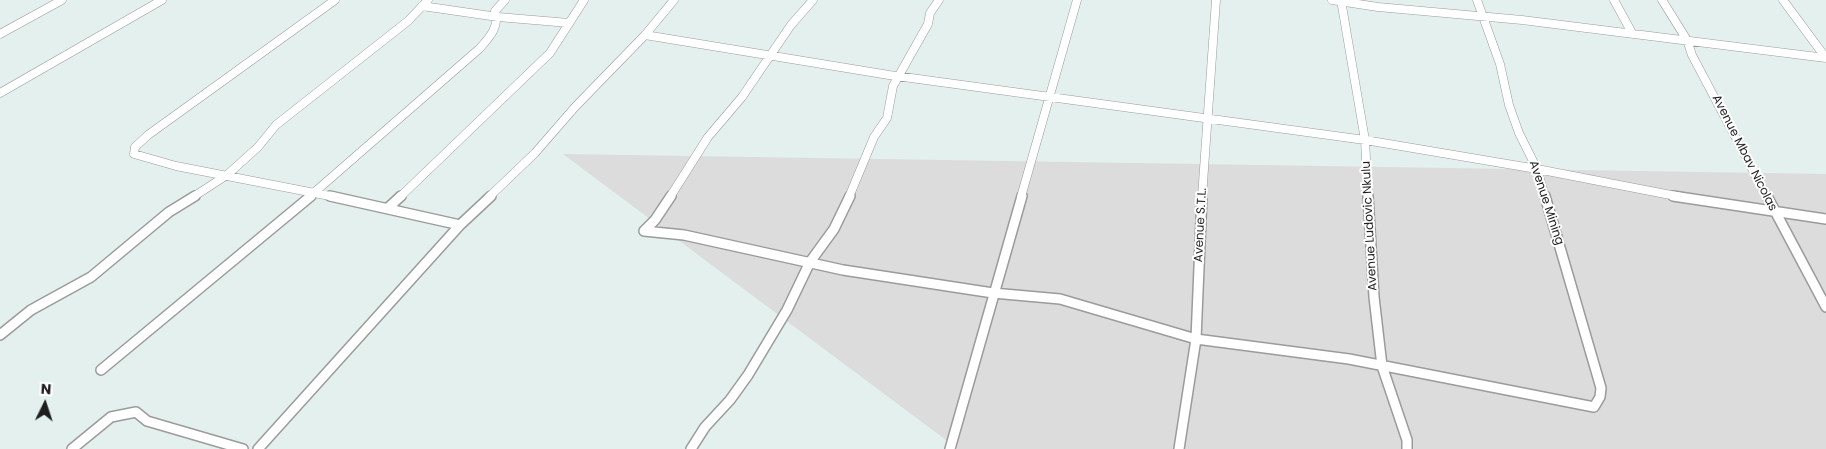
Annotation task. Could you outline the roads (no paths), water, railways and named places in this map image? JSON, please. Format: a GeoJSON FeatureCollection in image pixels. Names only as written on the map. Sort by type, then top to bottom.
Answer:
{"type":"FeatureCollection","features":[{"type":"Feature","properties":{"kind":"street"},"geometry":{"type":"LineString","coordinates":[[0,34],[62,0]]}},
{"type":"Feature","properties":{"kind":"street"},"geometry":{"type":"LineString","coordinates":[[0,93],[162,0]]}},
{"type":"Feature","properties":{"kind":"street"},"geometry":{"type":"LineString","coordinates":[[335,0],[148,135],[135,147],[134,154],[145,158],[315,192],[460,225]]}},
{"type":"Feature","properties":{"kind":"street"},"geometry":{"type":"LineString","coordinates":[[101,370],[315,192],[479,49],[498,25],[498,17],[495,11],[504,0]]}},
{"type":"Feature","properties":{"kind":"street"},"geometry":{"type":"LineString","coordinates":[[388,208],[550,53],[564,35],[569,23],[569,17],[584,0]]}},
{"type":"Feature","properties":{"kind":"street"},"geometry":{"type":"LineString","coordinates":[[258,449],[460,225],[535,153],[575,107],[645,35],[674,0]]}},
{"type":"Feature","properties":{"kind":"street"},"geometry":{"type":"LineString","coordinates":[[813,0],[791,25],[742,97],[708,137],[655,220],[644,231],[684,235],[810,262],[993,293],[1060,299],[1196,339],[1348,359],[1382,366]]}},
{"type":"Feature","properties":{"kind":"street"},"geometry":{"type":"LineString","coordinates":[[691,449],[705,426],[734,395],[752,369],[787,310],[810,262],[834,230],[874,137],[887,118],[894,86],[928,24],[930,13],[939,0]]}},
{"type":"Feature","properties":{"kind":"street"},"geometry":{"type":"LineString","coordinates":[[950,449],[1077,0]]}},
{"type":"Feature","properties":{"kind":"street","name":"Avenue S.T.L."},"geometry":{"type":"LineString","coordinates":[[1179,449],[1196,339],[1200,230],[1216,0]]}},
{"type":"Feature","properties":{"kind":"street"},"geometry":{"type":"LineString","coordinates":[[1338,0],[1632,33],[1826,58]]}},
{"type":"Feature","properties":{"kind":"street","name":"Avenue Ludovic Nkulu"},"geometry":{"type":"LineString","coordinates":[[1338,0],[1366,140],[1373,288],[1382,366],[1407,440],[1407,449]]}},
{"type":"Feature","properties":{"kind":"street","name":"Avenue Mining"},"geometry":{"type":"LineString","coordinates":[[1382,366],[1594,407],[1600,397],[1601,388],[1537,169],[1512,114],[1500,64],[1477,0]]}},
{"type":"Feature","properties":{"kind":"street"},"geometry":{"type":"LineString","coordinates":[[1614,0],[1632,33]]}},
{"type":"Feature","properties":{"kind":"street","name":"Avenue Mbav Nicolas"},"geometry":{"type":"LineString","coordinates":[[1662,0],[1687,40],[1692,55],[1826,307]]}},
{"type":"Feature","properties":{"kind":"street"},"geometry":{"type":"LineString","coordinates":[[1783,0],[1826,58]]}},
{"type":"Feature","properties":{"kind":"street"},"geometry":{"type":"LineString","coordinates":[[0,335],[31,310],[91,277],[169,212],[227,175],[258,147],[276,125],[408,21],[425,3],[498,17],[569,23]]}},
{"type":"Feature","properties":{"kind":"street"},"geometry":{"type":"LineString","coordinates":[[645,35],[900,77],[1208,117],[1366,140],[1537,169],[1643,191],[1826,219]]}},
{"type":"Feature","properties":{"kind":"street"},"geometry":{"type":"LineString","coordinates":[[72,449],[111,417],[136,412],[147,420],[161,426],[235,448]]}}]}
